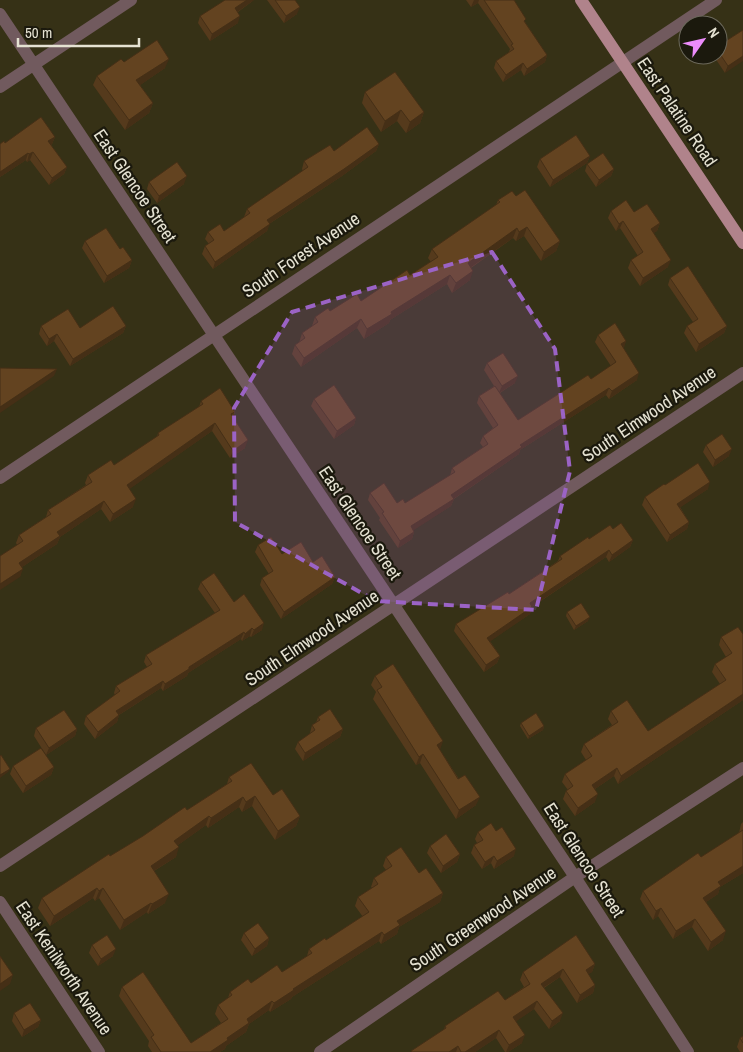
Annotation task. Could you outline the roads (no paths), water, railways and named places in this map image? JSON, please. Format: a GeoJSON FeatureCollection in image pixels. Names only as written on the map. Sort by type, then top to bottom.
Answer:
{"type":"FeatureCollection","features":[{"type":"Feature","properties":{"kind":"main road","name":"East Palatine Road"},"geometry":{"type":"LineString","coordinates":[[581,0],[743,243]]}},
{"type":"Feature","properties":{"kind":"street"},"geometry":{"type":"LineString","coordinates":[[0,87],[131,0]]}},
{"type":"Feature","properties":{"kind":"street","name":"South Forest Avenue"},"geometry":{"type":"LineString","coordinates":[[0,478],[716,0]]}},
{"type":"Feature","properties":{"kind":"street","name":"East Glencoe Street"},"geometry":{"type":"LineString","coordinates":[[0,14],[575,877],[688,1052]]}},
{"type":"Feature","properties":{"kind":"street","name":"South Elmwood Avenue"},"geometry":{"type":"LineString","coordinates":[[0,866],[743,373]]}},
{"type":"Feature","properties":{"kind":"street","name":"South Greenwood Avenue"},"geometry":{"type":"LineString","coordinates":[[320,1052],[575,877],[743,768]]}},
{"type":"Feature","properties":{"kind":"street","name":"East Kenilworth Avenue"},"geometry":{"type":"LineString","coordinates":[[0,902],[100,1052]]}}]}
